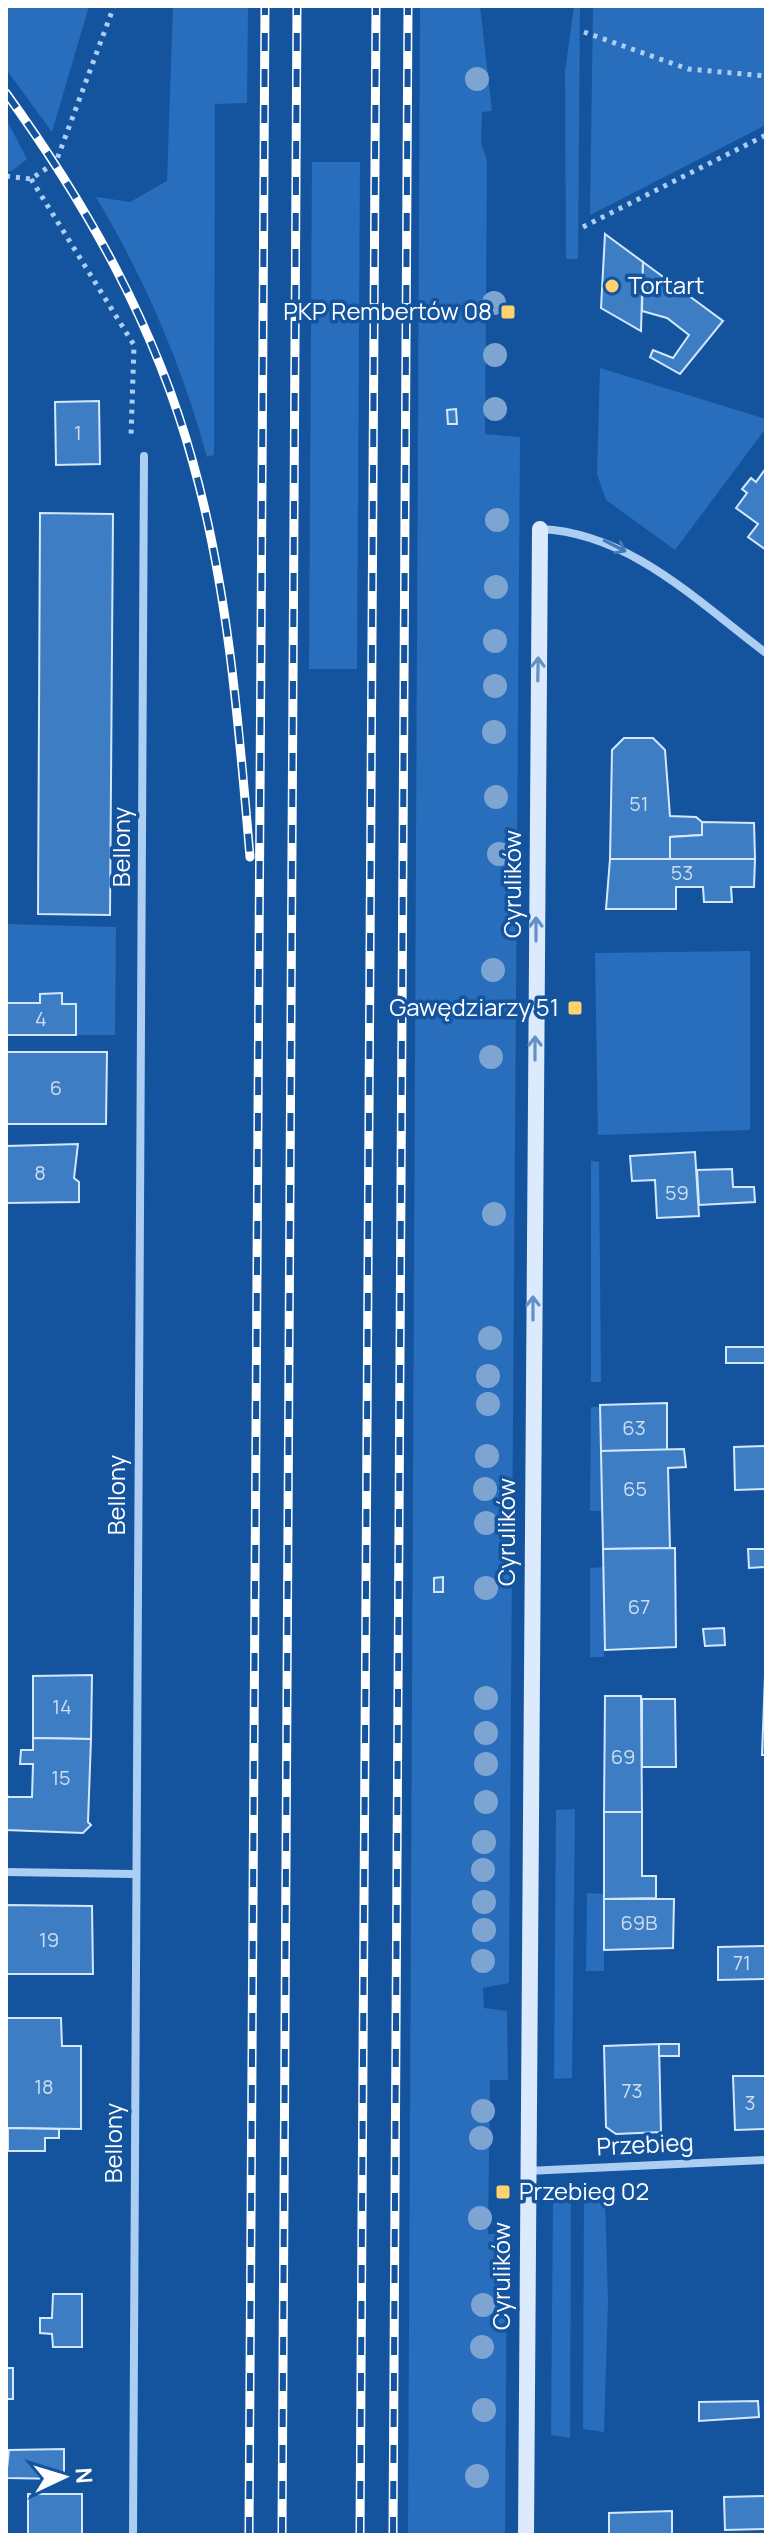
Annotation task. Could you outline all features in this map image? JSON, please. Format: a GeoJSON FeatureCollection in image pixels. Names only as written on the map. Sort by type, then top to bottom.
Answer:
{"type":"FeatureCollection","features":[{"type":"Feature","properties":{"kind":"main road","name":"Cyrulików"},"geometry":{"type":"LineString","coordinates":[[526,2535],[526,2171],[540,529]]}},
{"type":"Feature","properties":{"kind":"street","name":"Bellony"},"geometry":{"type":"LineString","coordinates":[[133,2535],[134,1874],[144,456]]}},
{"type":"Feature","properties":{"kind":"street"},"geometry":{"type":"LineString","coordinates":[[540,529],[561,530],[619,548],[766,653]]}},
{"type":"Feature","properties":{"kind":"street"},"geometry":{"type":"LineString","coordinates":[[6,1872],[134,1874]]}},
{"type":"Feature","properties":{"kind":"street","name":"Przebieg"},"geometry":{"type":"LineString","coordinates":[[526,2171],[766,2160]]}},
{"type":"Feature","properties":{"kind":"path"},"geometry":{"type":"LineString","coordinates":[[6,176],[31,179],[56,162],[114,6]]}},
{"type":"Feature","properties":{"kind":"path"},"geometry":{"type":"LineString","coordinates":[[584,32],[688,69],[766,76]]}},
{"type":"Feature","properties":{"kind":"path"},"geometry":{"type":"LineString","coordinates":[[583,227],[766,135]]}},
{"type":"Feature","properties":{"kind":"path"},"geometry":{"type":"LineString","coordinates":[[31,179],[134,345],[131,439]]}},
{"type":"Feature","properties":{"kind":"shaded area"},"geometry":{"type":"Polygon","coordinates":[[[6,6],[89,6],[52,132],[6,69],[6,6]]]}},
{"type":"Feature","properties":{"kind":"shaded area"},"geometry":{"type":"Polygon","coordinates":[[[173,6],[248,6],[247,103],[215,104],[214,455],[207,457],[186,389],[160,323],[96,197],[130,202],[167,181],[173,6]]]}},
{"type":"Feature","properties":{"kind":"shaded area"},"geometry":{"type":"Polygon","coordinates":[[[420,6],[480,6],[492,111],[482,112],[481,143],[487,160],[485,434],[520,437],[509,1983],[483,1988],[484,2008],[507,2011],[508,2080],[490,2080],[488,2234],[507,2234],[505,2535],[408,2535],[420,6]]]}},
{"type":"Feature","properties":{"kind":"shaded area"},"geometry":{"type":"Polygon","coordinates":[[[574,6],[580,6],[578,259],[566,259],[565,72],[574,6]]]}},
{"type":"Feature","properties":{"kind":"shaded area"},"geometry":{"type":"Polygon","coordinates":[[[593,6],[766,6],[766,125],[590,215],[593,6]]]}},
{"type":"Feature","properties":{"kind":"shaded area"},"geometry":{"type":"Polygon","coordinates":[[[6,119],[27,159],[12,171],[6,171],[6,119]]]}},
{"type":"Feature","properties":{"kind":"shaded area"},"geometry":{"type":"Polygon","coordinates":[[[312,162],[360,162],[357,669],[309,669],[312,162]]]}},
{"type":"Feature","properties":{"kind":"shaded area"},"geometry":{"type":"Polygon","coordinates":[[[600,368],[766,419],[766,428],[675,550],[606,500],[597,474],[600,368]]]}},
{"type":"Feature","properties":{"kind":"shaded area"},"geometry":{"type":"Polygon","coordinates":[[[6,924],[116,927],[115,1035],[6,1035],[6,924]]]}},
{"type":"Feature","properties":{"kind":"shaded area"},"geometry":{"type":"Polygon","coordinates":[[[750,951],[750,1130],[598,1135],[595,953],[750,951]]]}},
{"type":"Feature","properties":{"kind":"shaded area"},"geometry":{"type":"Polygon","coordinates":[[[591,1161],[599,1162],[601,1382],[591,1382],[591,1161]]]}},
{"type":"Feature","properties":{"kind":"shaded area"},"geometry":{"type":"Polygon","coordinates":[[[591,1407],[601,1407],[602,1511],[590,1511],[591,1407]]]}},
{"type":"Feature","properties":{"kind":"shaded area"},"geometry":{"type":"Polygon","coordinates":[[[603,1567],[604,1657],[590,1657],[590,1568],[603,1567]]]}},
{"type":"Feature","properties":{"kind":"shaded area"},"geometry":{"type":"Polygon","coordinates":[[[575,1809],[572,2078],[554,2079],[556,1810],[575,1809]]]}},
{"type":"Feature","properties":{"kind":"shaded area"},"geometry":{"type":"Polygon","coordinates":[[[587,1893],[604,1894],[604,1971],[586,1971],[587,1893]]]}},
{"type":"Feature","properties":{"kind":"shaded area"},"geometry":{"type":"Polygon","coordinates":[[[571,2187],[570,2438],[551,2435],[553,2200],[557,2193],[571,2187]]]}},
{"type":"Feature","properties":{"kind":"shaded area"},"geometry":{"type":"Polygon","coordinates":[[[584,2193],[605,2196],[608,2301],[604,2432],[583,2429],[584,2193]]]}},
{"type":"Feature","properties":{"kind":"building"},"geometry":{"type":"Polygon","coordinates":[[[605,234],[643,262],[641,331],[601,308],[605,234]]]}},
{"type":"Feature","properties":{"kind":"building"},"geometry":{"type":"Polygon","coordinates":[[[643,262],[723,321],[680,374],[650,357],[653,350],[673,358],[689,335],[667,318],[642,311],[643,262]]]}},
{"type":"Feature","properties":{"kind":"building"},"geometry":{"type":"Polygon","coordinates":[[[99,401],[100,464],[56,465],[55,402],[99,401]]]}},
{"type":"Feature","properties":{"kind":"building"},"geometry":{"type":"Polygon","coordinates":[[[456,409],[457,424],[448,424],[447,410],[456,409]]]}},
{"type":"Feature","properties":{"kind":"building"},"geometry":{"type":"Polygon","coordinates":[[[766,468],[766,550],[748,537],[758,524],[736,508],[747,493],[742,489],[751,478],[756,482],[766,468]]]}},
{"type":"Feature","properties":{"kind":"building"},"geometry":{"type":"Polygon","coordinates":[[[40,513],[113,514],[110,915],[38,914],[40,513]]]}},
{"type":"Feature","properties":{"kind":"building"},"geometry":{"type":"Polygon","coordinates":[[[624,738],[653,738],[665,750],[670,816],[696,817],[702,822],[702,835],[670,837],[670,859],[610,859],[612,750],[624,738]]]}},
{"type":"Feature","properties":{"kind":"building"},"geometry":{"type":"Polygon","coordinates":[[[702,822],[754,823],[755,859],[670,859],[670,837],[702,835],[702,822]]]}},
{"type":"Feature","properties":{"kind":"building"},"geometry":{"type":"Polygon","coordinates":[[[610,859],[755,859],[754,887],[731,887],[732,902],[704,902],[703,887],[676,887],[676,909],[606,909],[610,859]]]}},
{"type":"Feature","properties":{"kind":"building"},"geometry":{"type":"Polygon","coordinates":[[[62,993],[62,1004],[76,1004],[76,1035],[6,1035],[6,1003],[40,1003],[40,994],[62,993]]]}},
{"type":"Feature","properties":{"kind":"building"},"geometry":{"type":"Polygon","coordinates":[[[6,1052],[107,1052],[106,1124],[6,1124],[6,1052]]]}},
{"type":"Feature","properties":{"kind":"building"},"geometry":{"type":"Polygon","coordinates":[[[78,1144],[74,1178],[79,1182],[79,1202],[6,1203],[6,1146],[78,1144]]]}},
{"type":"Feature","properties":{"kind":"building"},"geometry":{"type":"Polygon","coordinates":[[[695,1152],[699,1216],[657,1218],[655,1180],[632,1181],[630,1156],[695,1152]]]}},
{"type":"Feature","properties":{"kind":"building"},"geometry":{"type":"Polygon","coordinates":[[[732,1169],[733,1187],[754,1187],[755,1202],[699,1205],[697,1170],[732,1169]]]}},
{"type":"Feature","properties":{"kind":"building"},"geometry":{"type":"Polygon","coordinates":[[[726,1347],[766,1347],[766,1363],[726,1363],[726,1347]]]}},
{"type":"Feature","properties":{"kind":"building"},"geometry":{"type":"Polygon","coordinates":[[[667,1403],[667,1450],[601,1451],[600,1405],[667,1403]]]}},
{"type":"Feature","properties":{"kind":"building"},"geometry":{"type":"Polygon","coordinates":[[[766,1446],[766,1489],[735,1490],[734,1447],[766,1446]]]}},
{"type":"Feature","properties":{"kind":"building"},"geometry":{"type":"Polygon","coordinates":[[[684,1449],[686,1467],[668,1468],[670,1548],[603,1549],[601,1451],[684,1449]]]}},
{"type":"Feature","properties":{"kind":"building"},"geometry":{"type":"Polygon","coordinates":[[[675,1548],[676,1647],[605,1650],[603,1549],[675,1548]]]}},
{"type":"Feature","properties":{"kind":"building"},"geometry":{"type":"Polygon","coordinates":[[[748,1549],[766,1549],[766,1567],[749,1568],[748,1549]]]}},
{"type":"Feature","properties":{"kind":"building"},"geometry":{"type":"Polygon","coordinates":[[[443,1577],[443,1592],[434,1592],[434,1578],[443,1577]]]}},
{"type":"Feature","properties":{"kind":"building"},"geometry":{"type":"Polygon","coordinates":[[[724,1628],[725,1645],[705,1646],[703,1629],[724,1628]]]}},
{"type":"Feature","properties":{"kind":"building"},"geometry":{"type":"Polygon","coordinates":[[[766,1649],[766,1755],[762,1755],[766,1649]]]}},
{"type":"Feature","properties":{"kind":"building"},"geometry":{"type":"Polygon","coordinates":[[[92,1675],[91,1739],[33,1738],[33,1676],[92,1675]]]}},
{"type":"Feature","properties":{"kind":"building"},"geometry":{"type":"Polygon","coordinates":[[[605,1696],[641,1696],[642,1812],[604,1812],[605,1696]]]}},
{"type":"Feature","properties":{"kind":"building"},"geometry":{"type":"Polygon","coordinates":[[[642,1699],[675,1699],[676,1767],[642,1767],[642,1699]]]}},
{"type":"Feature","properties":{"kind":"building"},"geometry":{"type":"Polygon","coordinates":[[[33,1738],[91,1739],[88,1822],[91,1825],[83,1833],[6,1830],[6,1793],[8,1797],[32,1797],[33,1764],[20,1764],[21,1750],[33,1750],[33,1738]]]}},
{"type":"Feature","properties":{"kind":"building"},"geometry":{"type":"Polygon","coordinates":[[[604,1812],[642,1812],[642,1876],[656,1876],[656,1898],[604,1899],[604,1812]]]}},
{"type":"Feature","properties":{"kind":"building"},"geometry":{"type":"Polygon","coordinates":[[[604,1899],[674,1899],[673,1948],[604,1950],[604,1899]]]}},
{"type":"Feature","properties":{"kind":"building"},"geometry":{"type":"Polygon","coordinates":[[[6,1905],[92,1906],[93,1974],[6,1974],[6,1905]]]}},
{"type":"Feature","properties":{"kind":"building"},"geometry":{"type":"Polygon","coordinates":[[[766,1946],[766,1979],[718,1980],[718,1947],[766,1946]]]}},
{"type":"Feature","properties":{"kind":"building"},"geometry":{"type":"Polygon","coordinates":[[[6,2018],[61,2018],[62,2046],[81,2046],[81,2129],[6,2128],[6,2018]]]}},
{"type":"Feature","properties":{"kind":"building"},"geometry":{"type":"Polygon","coordinates":[[[659,2044],[661,2132],[616,2134],[606,2127],[604,2046],[659,2044]]]}},
{"type":"Feature","properties":{"kind":"building"},"geometry":{"type":"Polygon","coordinates":[[[659,2044],[679,2044],[679,2056],[659,2056],[659,2044]]]}},
{"type":"Feature","properties":{"kind":"building"},"geometry":{"type":"Polygon","coordinates":[[[733,2076],[766,2076],[766,2129],[735,2130],[733,2076]]]}},
{"type":"Feature","properties":{"kind":"building"},"geometry":{"type":"Polygon","coordinates":[[[8,2128],[59,2129],[59,2138],[45,2138],[45,2151],[8,2151],[8,2128]]]}},
{"type":"Feature","properties":{"kind":"building"},"geometry":{"type":"Polygon","coordinates":[[[53,2294],[82,2294],[82,2347],[53,2347],[52,2334],[40,2333],[40,2318],[52,2318],[53,2294]]]}},
{"type":"Feature","properties":{"kind":"building"},"geometry":{"type":"Polygon","coordinates":[[[6,2368],[13,2368],[13,2399],[6,2399],[6,2368]]]}},
{"type":"Feature","properties":{"kind":"building"},"geometry":{"type":"Polygon","coordinates":[[[758,2401],[759,2417],[699,2421],[699,2402],[758,2401]]]}},
{"type":"Feature","properties":{"kind":"building"},"geometry":{"type":"Polygon","coordinates":[[[64,2449],[64,2479],[6,2478],[9,2450],[64,2449]]]}},
{"type":"Feature","properties":{"kind":"building"},"geometry":{"type":"Polygon","coordinates":[[[28,2494],[82,2494],[82,2535],[28,2535],[28,2494]]]}},
{"type":"Feature","properties":{"kind":"building"},"geometry":{"type":"Polygon","coordinates":[[[766,2496],[766,2529],[725,2530],[724,2497],[766,2496]]]}},
{"type":"Feature","properties":{"kind":"building"},"geometry":{"type":"Polygon","coordinates":[[[672,2511],[672,2535],[609,2535],[609,2513],[672,2511]]]}},
{"type":"Feature","properties":{"kind":"railway"},"geometry":{"type":"LineString","coordinates":[[249,2535],[265,6]]}},
{"type":"Feature","properties":{"kind":"railway"},"geometry":{"type":"LineString","coordinates":[[282,2535],[297,6]]}},
{"type":"Feature","properties":{"kind":"railway"},"geometry":{"type":"LineString","coordinates":[[360,2535],[376,6]]}},
{"type":"Feature","properties":{"kind":"railway"},"geometry":{"type":"LineString","coordinates":[[393,2535],[408,6]]}},
{"type":"Feature","properties":{"kind":"railway"},"geometry":{"type":"LineString","coordinates":[[6,93],[64,179],[116,269],[160,364],[178,413],[205,510],[224,608],[250,857]]}},
{"type":"Feature","properties":{"kind":"place","name":"Tortart"},"geometry":{"type":"Point","coordinates":[612,286]}},
{"type":"Feature","properties":{"kind":"place","name":"PKP Rembertów 08"},"geometry":{"type":"Point","coordinates":[508,312]}},
{"type":"Feature","properties":{"kind":"place","name":"Gawędziarzy 51"},"geometry":{"type":"Point","coordinates":[575,1008]}},
{"type":"Feature","properties":{"kind":"place","name":"Przebieg 02"},"geometry":{"type":"Point","coordinates":[503,2192]}}]}
